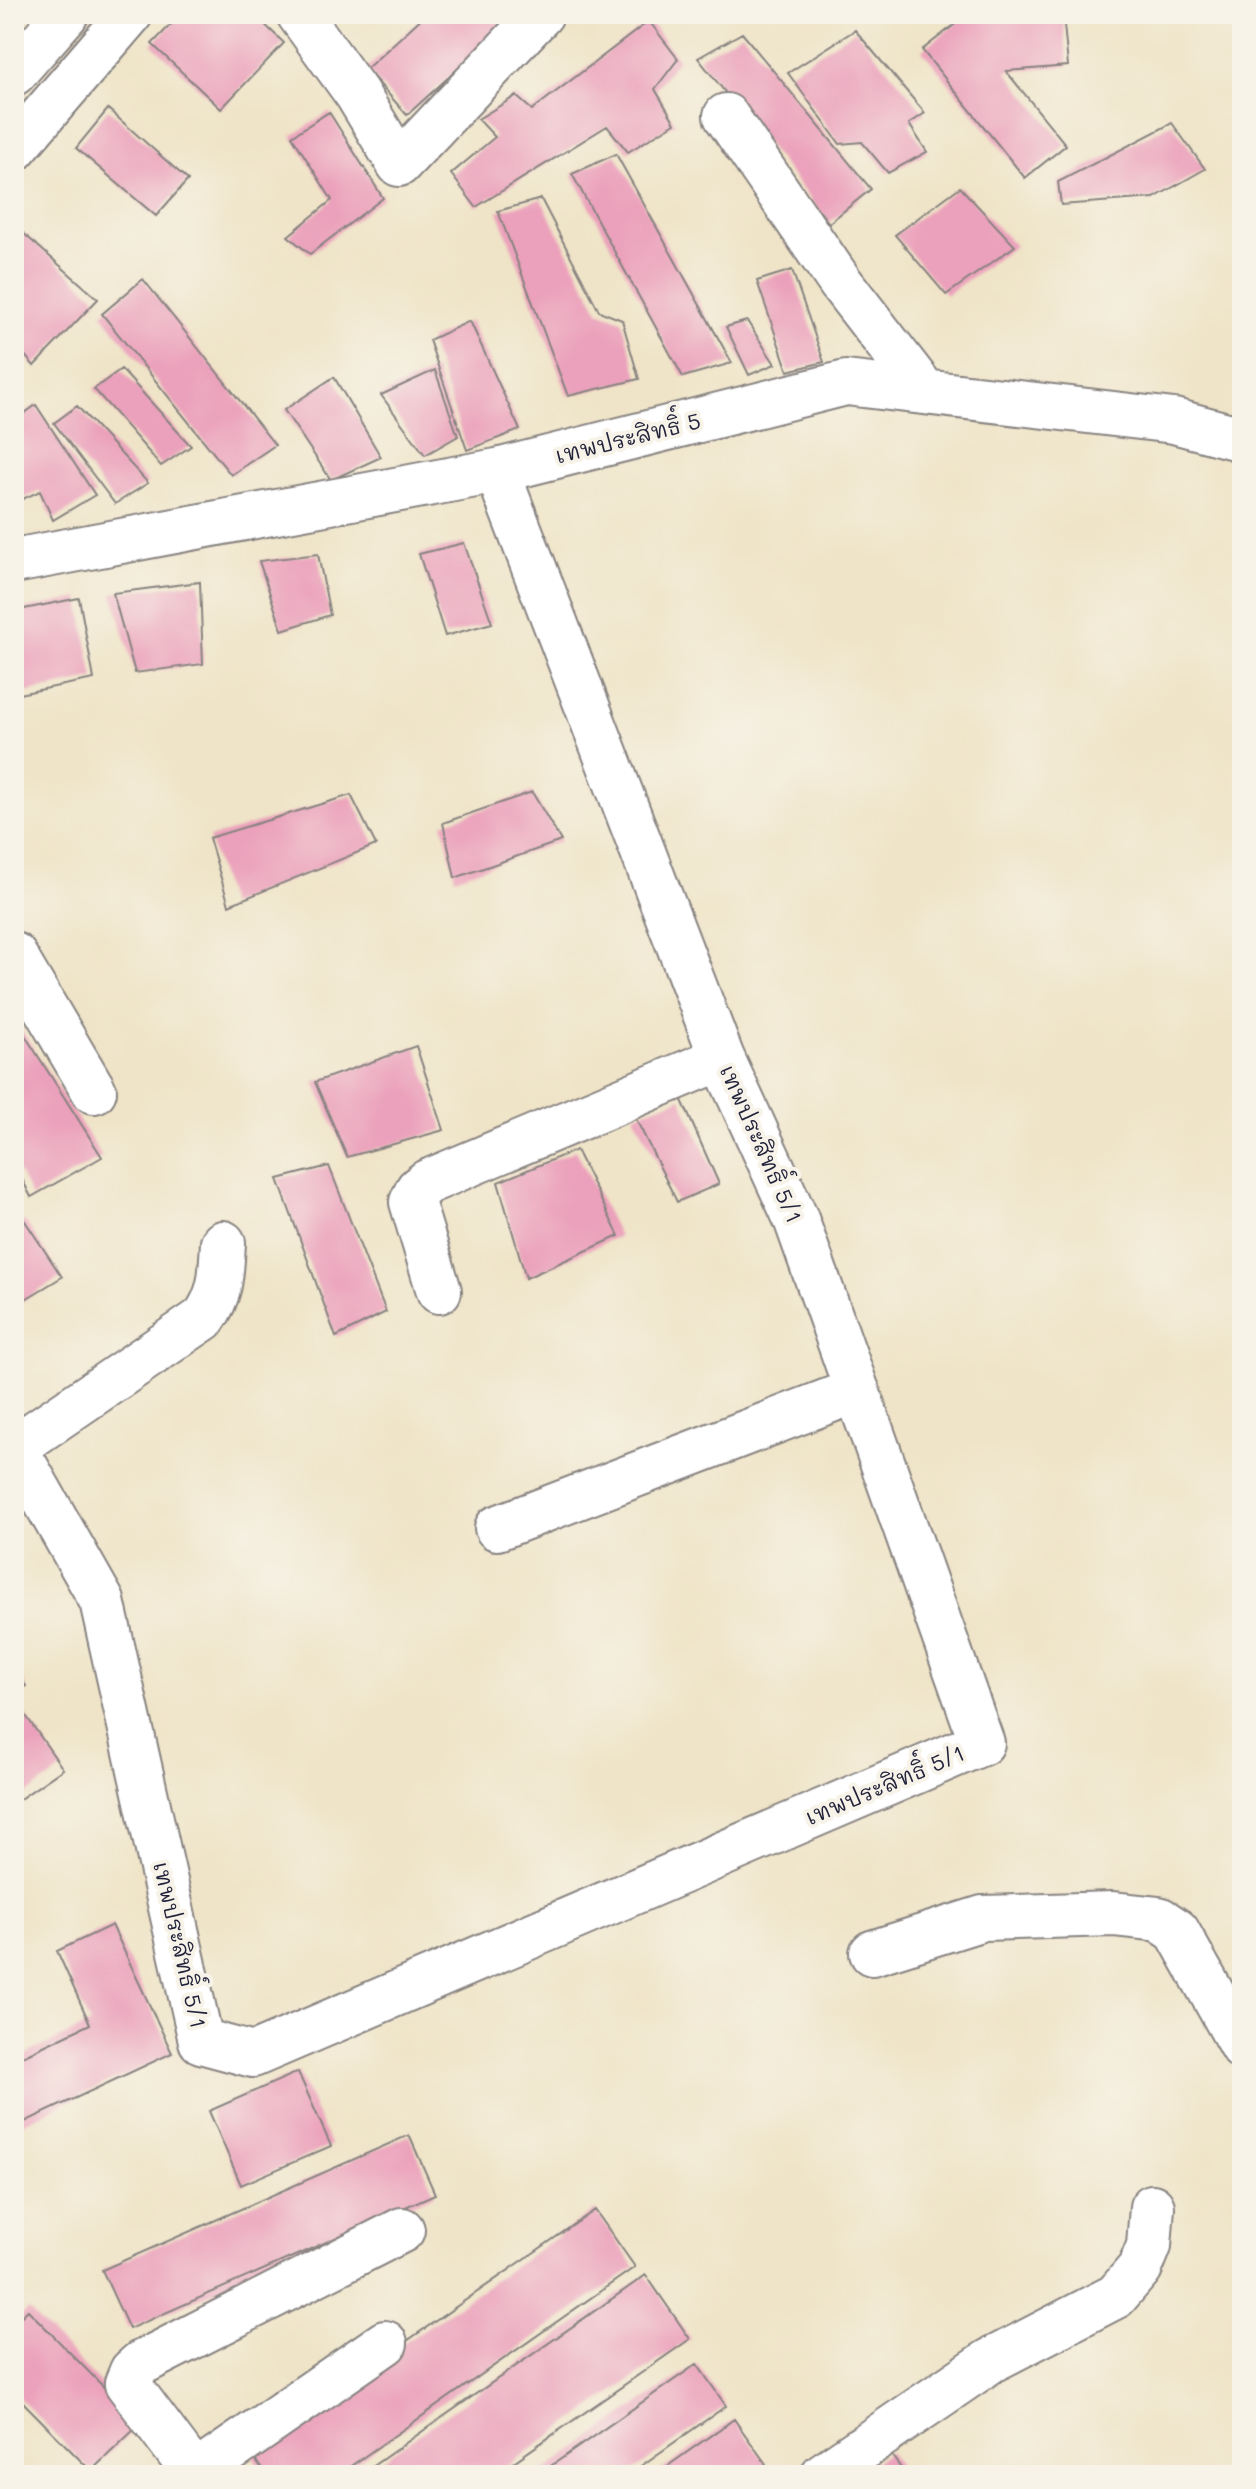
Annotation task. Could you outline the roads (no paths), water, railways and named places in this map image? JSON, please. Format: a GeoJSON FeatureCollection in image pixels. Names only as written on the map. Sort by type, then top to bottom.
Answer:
{"type":"FeatureCollection","features":[{"type":"Feature","properties":{"kind":"street"},"geometry":{"type":"LineString","coordinates":[[14,73],[66,14]]}},
{"type":"Feature","properties":{"kind":"street"},"geometry":{"type":"LineString","coordinates":[[14,149],[130,14]]}},
{"type":"Feature","properties":{"kind":"street"},"geometry":{"type":"LineString","coordinates":[[299,14],[357,94],[399,164],[541,14]]}},
{"type":"Feature","properties":{"kind":"street"},"geometry":{"type":"LineString","coordinates":[[726,116],[840,282],[925,392]]}},
{"type":"Feature","properties":{"kind":"street","name":"เทพประสิทธิ์ 5"},"geometry":{"type":"LineString","coordinates":[[14,561],[497,471],[846,383],[1174,421],[1242,439]]}},
{"type":"Feature","properties":{"kind":"street","name":"เทพประสิทธิ์ 5/1"},"geometry":{"type":"LineString","coordinates":[[14,1446],[102,1601],[201,2041],[253,2055],[982,1743],[796,1219],[722,1058],[497,471]]}},
{"type":"Feature","properties":{"kind":"street"},"geometry":{"type":"LineString","coordinates":[[14,955],[94,1091]]}},
{"type":"Feature","properties":{"kind":"street"},"geometry":{"type":"LineString","coordinates":[[439,1291],[412,1202],[418,1189],[427,1182],[722,1058]]}},
{"type":"Feature","properties":{"kind":"street"},"geometry":{"type":"LineString","coordinates":[[14,1446],[204,1318],[215,1302],[221,1281],[223,1243]]}},
{"type":"Feature","properties":{"kind":"street"},"geometry":{"type":"LineString","coordinates":[[497,1528],[857,1390]]}},
{"type":"Feature","properties":{"kind":"street"},"geometry":{"type":"LineString","coordinates":[[872,1953],[983,1918],[1113,1914],[1159,1919],[1177,1931],[1242,2047]]}},
{"type":"Feature","properties":{"kind":"street"},"geometry":{"type":"LineString","coordinates":[[823,2475],[990,2361],[1116,2296],[1140,2268],[1149,2246],[1152,2207]]}},
{"type":"Feature","properties":{"kind":"street"},"geometry":{"type":"LineString","coordinates":[[385,2343],[194,2474],[127,2383],[132,2371],[141,2363],[402,2230]]}}]}
